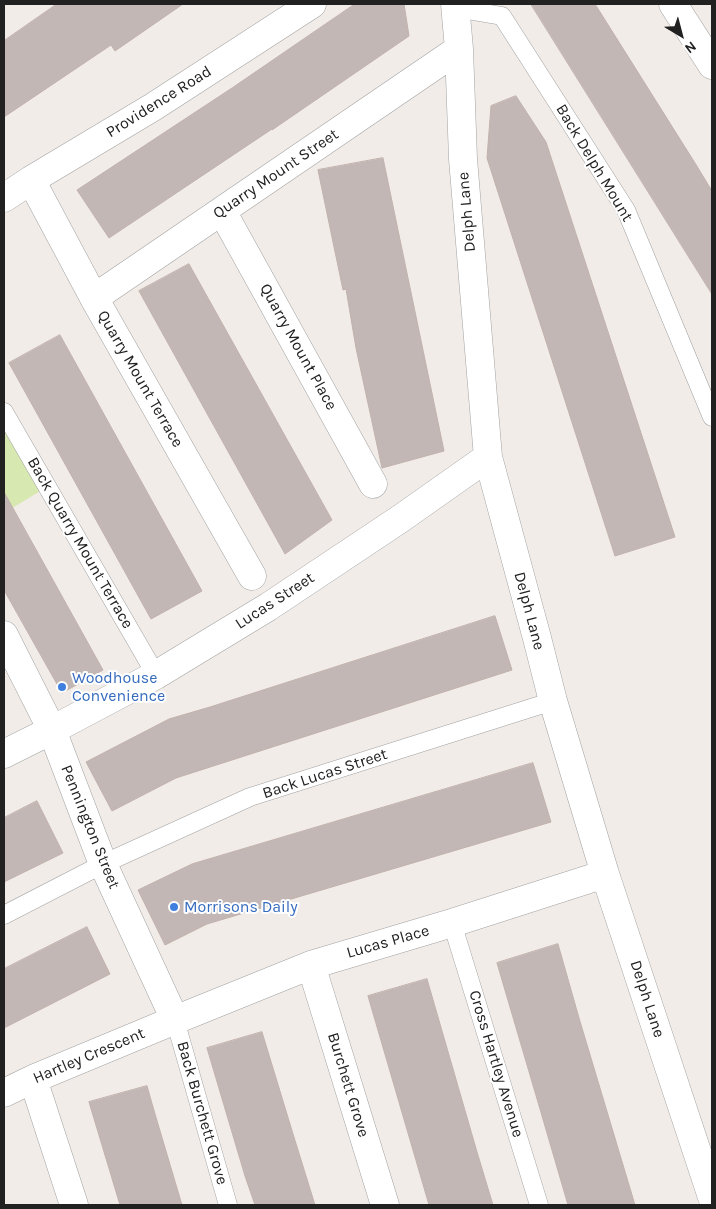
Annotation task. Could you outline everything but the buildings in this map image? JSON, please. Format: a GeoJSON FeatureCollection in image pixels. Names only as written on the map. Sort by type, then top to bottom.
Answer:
{"type":"FeatureCollection","features":[{"type":"Feature","properties":{"kind":"street","name":"Providence Road"},"geometry":{"type":"LineString","coordinates":[[4,198],[153,107],[312,4]]}},
{"type":"Feature","properties":{"kind":"street"},"geometry":{"type":"LineString","coordinates":[[674,4],[712,65]]}},
{"type":"Feature","properties":{"kind":"street","name":"Delph Lane"},"geometry":{"type":"LineString","coordinates":[[455,6],[459,49],[463,159],[488,457],[553,701],[605,874],[712,1197]]}},
{"type":"Feature","properties":{"kind":"street","name":"Quarry Mount Street"},"geometry":{"type":"LineString","coordinates":[[94,298],[459,49]]}},
{"type":"Feature","properties":{"kind":"street","name":"Quarry Mount Terrace"},"geometry":{"type":"LineString","coordinates":[[31,180],[94,298],[252,576]]}},
{"type":"Feature","properties":{"kind":"street","name":"Quarry Mount Place"},"geometry":{"type":"LineString","coordinates":[[222,211],[373,484]]}},
{"type":"Feature","properties":{"kind":"street","name":"Lucas Street"},"geometry":{"type":"LineString","coordinates":[[4,754],[156,675],[268,607],[400,519],[488,457]]}},
{"type":"Feature","properties":{"kind":"street","name":"Pennington Street"},"geometry":{"type":"LineString","coordinates":[[4,635],[52,730],[104,864],[175,1020]]}},
{"type":"Feature","properties":{"kind":"street","name":"Lucas Place"},"geometry":{"type":"LineString","coordinates":[[175,1020],[311,965],[452,923],[605,874]]}},
{"type":"Feature","properties":{"kind":"street","name":"Burchett Grove"},"geometry":{"type":"LineString","coordinates":[[311,965],[385,1205]]}},
{"type":"Feature","properties":{"kind":"street","name":"Hartley Crescent"},"geometry":{"type":"LineString","coordinates":[[4,1093],[175,1020]]}},
{"type":"Feature","properties":{"kind":"street"},"geometry":{"type":"LineString","coordinates":[[33,1079],[74,1205]]}},
{"type":"Feature","properties":{"kind":"lane","name":"Back Delph Mount"},"geometry":{"type":"LineString","coordinates":[[455,6],[502,16],[626,210],[712,417]]}},
{"type":"Feature","properties":{"kind":"lane","name":"Back Quarry Mount Terrace"},"geometry":{"type":"LineString","coordinates":[[4,412],[156,675]]}},
{"type":"Feature","properties":{"kind":"lane","name":"Back Lucas Street"},"geometry":{"type":"LineString","coordinates":[[4,915],[104,864],[250,798],[553,701]]}},
{"type":"Feature","properties":{"kind":"lane","name":"Cross Hartley Avenue"},"geometry":{"type":"LineString","coordinates":[[452,923],[539,1205]]}},
{"type":"Feature","properties":{"kind":"lane","name":"Back Burchett Grove"},"geometry":{"type":"LineString","coordinates":[[175,1020],[228,1205]]}},
{"type":"Feature","properties":{"kind":"green space"},"geometry":{"type":"Polygon","coordinates":[[[4,412],[47,487],[4,513],[4,412]]]}},
{"type":"Feature","properties":{"kind":"place","name":"Woodhouse Convenience"},"geometry":{"type":"Point","coordinates":[62,687]}},
{"type":"Feature","properties":{"kind":"place","name":"Morrisons Daily"},"geometry":{"type":"Point","coordinates":[174,907]}}]}
